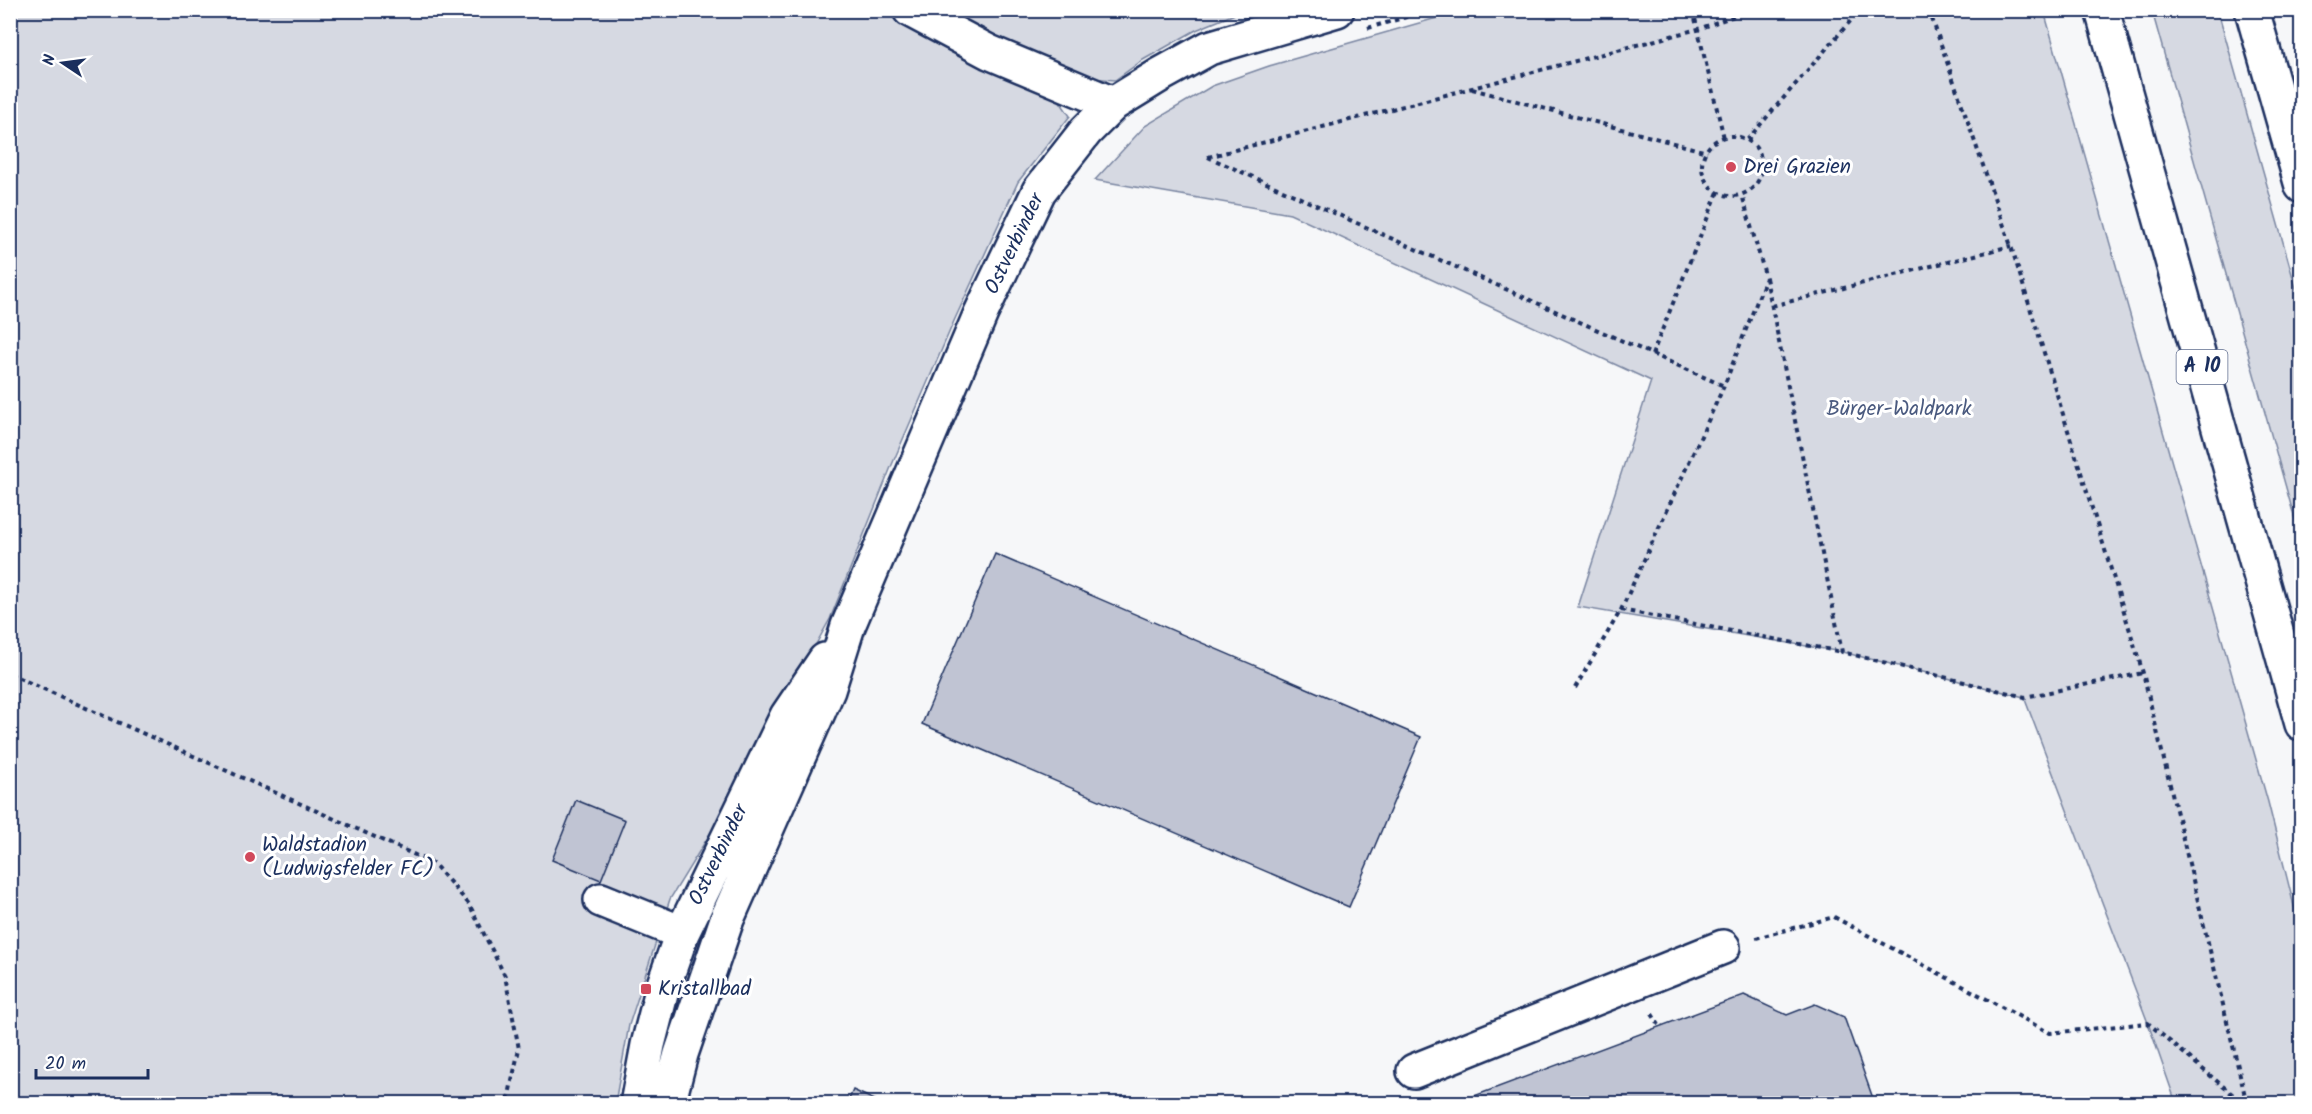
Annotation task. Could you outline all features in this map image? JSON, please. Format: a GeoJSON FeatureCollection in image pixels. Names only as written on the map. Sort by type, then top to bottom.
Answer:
{"type":"FeatureCollection","features":[{"type":"Feature","properties":{"kind":"main road"},"geometry":{"type":"LineString","coordinates":[[910,10],[989,52],[1113,104]]}},
{"type":"Feature","properties":{"kind":"main road","name":"Ostverbinder"},"geometry":{"type":"LineString","coordinates":[[668,1104],[681,1054],[727,919],[828,690],[848,627],[981,313],[1039,191],[1086,131],[1113,104],[1209,48],[1337,10]]}},
{"type":"Feature","properties":{"kind":"main road","name":"A 10"},"geometry":{"type":"LineString","coordinates":[[2102,10],[2301,724]]}},
{"type":"Feature","properties":{"kind":"main road"},"geometry":{"type":"LineString","coordinates":[[2252,10],[2301,186]]}},
{"type":"Feature","properties":{"kind":"main road","name":"Ostverbinder"},"geometry":{"type":"LineString","coordinates":[[638,1104],[648,1045],[662,990],[682,933],[787,716],[848,627]]}},
{"type":"Feature","properties":{"kind":"main road"},"geometry":{"type":"LineString","coordinates":[[601,900],[682,933]]}},
{"type":"Feature","properties":{"kind":"main road"},"geometry":{"type":"LineString","coordinates":[[1414,1071],[1724,947]]}},
{"type":"Feature","properties":{"kind":"path"},"geometry":{"type":"LineString","coordinates":[[1364,30],[1431,10]]}},
{"type":"Feature","properties":{"kind":"path"},"geometry":{"type":"LineString","coordinates":[[1693,10],[1724,138]]}},
{"type":"Feature","properties":{"kind":"path"},"geometry":{"type":"LineString","coordinates":[[1724,386],[1208,157],[1698,29],[1751,10]]}},
{"type":"Feature","properties":{"kind":"path"},"geometry":{"type":"LineString","coordinates":[[1747,140],[1860,10]]}},
{"type":"Feature","properties":{"kind":"path"},"geometry":{"type":"LineString","coordinates":[[1929,10],[2011,246],[2143,673],[2246,1104]]}},
{"type":"Feature","properties":{"kind":"path"},"geometry":{"type":"LineString","coordinates":[[1471,88],[1707,152]]}},
{"type":"Feature","properties":{"kind":"path"},"geometry":{"type":"LineString","coordinates":[[1738,137],[1747,140],[1755,146],[1760,155],[1761,174],[1757,183],[1742,195],[1726,195],[1718,192],[1706,179],[1703,161],[1707,152],[1712,144],[1724,138],[1738,137]]}},
{"type":"Feature","properties":{"kind":"path"},"geometry":{"type":"LineString","coordinates":[[1652,354],[1718,192]]}},
{"type":"Feature","properties":{"kind":"path"},"geometry":{"type":"LineString","coordinates":[[1742,195],[1766,278],[1842,652]]}},
{"type":"Feature","properties":{"kind":"path"},"geometry":{"type":"LineString","coordinates":[[1772,306],[2011,246]]}},
{"type":"Feature","properties":{"kind":"path"},"geometry":{"type":"LineString","coordinates":[[1575,688],[1621,610],[1724,386],[1766,278]]}},
{"type":"Feature","properties":{"kind":"path"},"geometry":{"type":"LineString","coordinates":[[1621,610],[1842,652],[2025,697],[2143,673]]}},
{"type":"Feature","properties":{"kind":"path"},"geometry":{"type":"LineString","coordinates":[[10,674],[433,863],[469,904],[505,976],[519,1049],[507,1104]]}},
{"type":"Feature","properties":{"kind":"path"},"geometry":{"type":"LineString","coordinates":[[1724,947],[1834,917],[2050,1033],[2148,1023],[2246,1104]]}},
{"type":"Feature","properties":{"kind":"green space"},"geometry":{"type":"Polygon","coordinates":[[[10,11],[1242,11],[1196,30],[1143,60],[1115,80],[1041,74],[1070,116],[1018,182],[954,321],[891,467],[830,619],[716,824],[670,899],[629,1025],[615,1103],[11,1103],[10,11]]]}},
{"type":"Feature","properties":{"kind":"green space","name":"Bürger-Waldpark"},"geometry":{"type":"Polygon","coordinates":[[[1461,11],[2044,11],[2268,802],[2301,934],[2301,1103],[2176,1103],[2148,1023],[2024,697],[1842,652],[1578,607],[1651,381],[1290,214],[1095,180],[1145,126],[1212,86],[1269,66],[1461,11]]]}},
{"type":"Feature","properties":{"kind":"green space"},"geometry":{"type":"Polygon","coordinates":[[[2152,11],[2218,11],[2301,306],[2301,541],[2152,11]]]}},
{"type":"Feature","properties":{"kind":"building"},"geometry":{"type":"Polygon","coordinates":[[[995,554],[1421,737],[1349,907],[922,724],[995,554]]]}},
{"type":"Feature","properties":{"kind":"building"},"geometry":{"type":"Polygon","coordinates":[[[576,800],[625,820],[601,880],[552,860],[576,800]]]}},
{"type":"Feature","properties":{"kind":"building"},"geometry":{"type":"Polygon","coordinates":[[[1744,995],[1787,1015],[1815,1004],[1844,1017],[1875,1104],[1453,1104],[1744,995]]]}},
{"type":"Feature","properties":{"kind":"building"},"geometry":{"type":"Polygon","coordinates":[[[853,1090],[883,1104],[847,1104],[853,1090]]]}},
{"type":"Feature","properties":{"kind":"place","name":"Drei Grazien"},"geometry":{"type":"Point","coordinates":[1731,167]}},
{"type":"Feature","properties":{"kind":"place","name":"Waldstadion (Ludwigsfelder FC)"},"geometry":{"type":"Point","coordinates":[250,857]}},
{"type":"Feature","properties":{"kind":"place","name":"Kristallbad"},"geometry":{"type":"Point","coordinates":[646,989]}}]}
